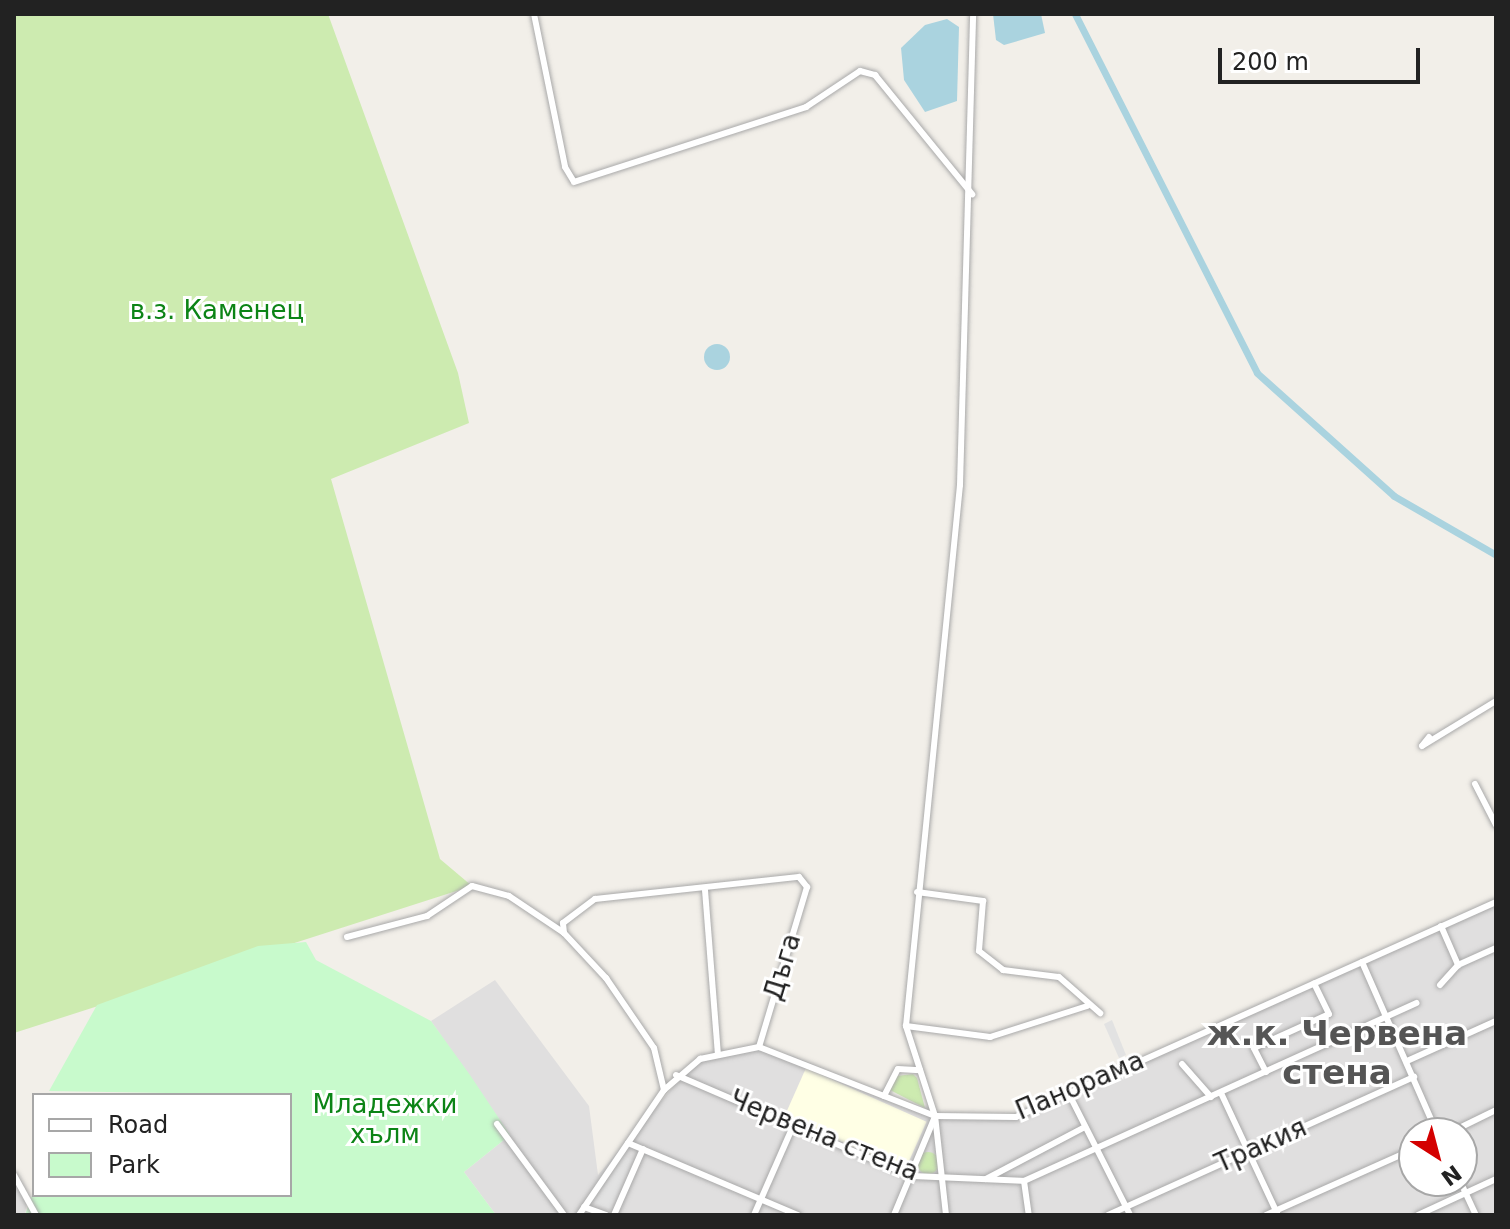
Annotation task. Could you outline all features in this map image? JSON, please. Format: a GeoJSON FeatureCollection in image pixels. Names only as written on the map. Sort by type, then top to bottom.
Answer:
{"type":"FeatureCollection","features":[{"type":"Feature","properties":{"kind":"street"},"geometry":{"type":"LineString","coordinates":[[534,14],[565,167],[574,182],[806,107],[860,71],[894,97],[972,194]]}},
{"type":"Feature","properties":{"kind":"street"},"geometry":{"type":"LineString","coordinates":[[946,1215],[935,1116],[906,1026],[917,892],[950,612],[972,194],[973,14]]}},
{"type":"Feature","properties":{"kind":"street"},"geometry":{"type":"LineString","coordinates":[[1429,737],[1496,701]]}},
{"type":"Feature","properties":{"kind":"street"},"geometry":{"type":"LineString","coordinates":[[1475,784],[1496,825]]}},
{"type":"Feature","properties":{"kind":"street","name":"Дъга"},"geometry":{"type":"LineString","coordinates":[[705,890],[754,877],[799,877],[807,887],[759,1047]]}},
{"type":"Feature","properties":{"kind":"street"},"geometry":{"type":"LineString","coordinates":[[347,937],[427,916],[472,886],[509,896],[564,933],[641,1027],[664,1090]]}},
{"type":"Feature","properties":{"kind":"street"},"geometry":{"type":"LineString","coordinates":[[564,933],[563,923],[589,901],[705,890],[718,1054]]}},
{"type":"Feature","properties":{"kind":"street"},"geometry":{"type":"LineString","coordinates":[[917,892],[983,901],[979,951],[1003,970],[1059,977],[1088,1006],[1100,1013]]}},
{"type":"Feature","properties":{"kind":"street","name":"Панорама"},"geometry":{"type":"LineString","coordinates":[[759,1047],[935,1116],[1016,1117],[1070,1096],[1496,902]]}},
{"type":"Feature","properties":{"kind":"street"},"geometry":{"type":"LineString","coordinates":[[1441,926],[1458,965]]}},
{"type":"Feature","properties":{"kind":"street"},"geometry":{"type":"LineString","coordinates":[[1440,985],[1458,965],[1496,948]]}},
{"type":"Feature","properties":{"kind":"street"},"geometry":{"type":"LineString","coordinates":[[1362,962],[1430,1117]]}},
{"type":"Feature","properties":{"kind":"street"},"geometry":{"type":"LineString","coordinates":[[1266,1072],[1254,1048],[1329,1014],[1314,983]]}},
{"type":"Feature","properties":{"kind":"street","name":"Червена стена"},"geometry":{"type":"LineString","coordinates":[[676,1075],[910,1176],[940,1180],[1024,1181],[1417,1003]]}},
{"type":"Feature","properties":{"kind":"street"},"geometry":{"type":"LineString","coordinates":[[906,1026],[990,1037],[1088,1006]]}},
{"type":"Feature","properties":{"kind":"street"},"geometry":{"type":"LineString","coordinates":[[1407,1061],[1496,1021]]}},
{"type":"Feature","properties":{"kind":"street"},"geometry":{"type":"LineString","coordinates":[[579,1215],[676,1075],[718,1054],[759,1047]]}},
{"type":"Feature","properties":{"kind":"street"},"geometry":{"type":"LineString","coordinates":[[1182,1064],[1211,1097]]}},
{"type":"Feature","properties":{"kind":"street"},"geometry":{"type":"LineString","coordinates":[[884,1096],[898,1069],[920,1070]]}},
{"type":"Feature","properties":{"kind":"street","name":"Тракия"},"geometry":{"type":"LineString","coordinates":[[1108,1215],[1414,1077]]}},
{"type":"Feature","properties":{"kind":"street"},"geometry":{"type":"LineString","coordinates":[[1221,1093],[1277,1213]]}},
{"type":"Feature","properties":{"kind":"street"},"geometry":{"type":"LineString","coordinates":[[1070,1096],[1130,1215]]}},
{"type":"Feature","properties":{"kind":"street"},"geometry":{"type":"LineString","coordinates":[[1478,1119],[1496,1110]]}},
{"type":"Feature","properties":{"kind":"street"},"geometry":{"type":"LineString","coordinates":[[894,1215],[935,1116]]}},
{"type":"Feature","properties":{"kind":"street"},"geometry":{"type":"LineString","coordinates":[[497,1124],[564,1215]]}},
{"type":"Feature","properties":{"kind":"street"},"geometry":{"type":"LineString","coordinates":[[754,1215],[793,1126]]}},
{"type":"Feature","properties":{"kind":"street"},"geometry":{"type":"LineString","coordinates":[[984,1180],[1085,1127]]}},
{"type":"Feature","properties":{"kind":"street"},"geometry":{"type":"LineString","coordinates":[[628,1143],[798,1215]]}},
{"type":"Feature","properties":{"kind":"street"},"geometry":{"type":"LineString","coordinates":[[614,1215],[643,1149]]}},
{"type":"Feature","properties":{"kind":"street"},"geometry":{"type":"LineString","coordinates":[[1266,1215],[1277,1213],[1398,1156]]}},
{"type":"Feature","properties":{"kind":"street"},"geometry":{"type":"LineString","coordinates":[[14,1175],[36,1215]]}},
{"type":"Feature","properties":{"kind":"street"},"geometry":{"type":"LineString","coordinates":[[1024,1181],[1029,1215]]}},
{"type":"Feature","properties":{"kind":"street"},"geometry":{"type":"LineString","coordinates":[[1418,1215],[1457,1197]]}},
{"type":"Feature","properties":{"kind":"street"},"geometry":{"type":"LineString","coordinates":[[584,1207],[606,1215]]}},
{"type":"Feature","properties":{"kind":"shaded area"},"geometry":{"type":"Polygon","coordinates":[[[1496,901],[1496,1215],[496,1215],[464,1172],[510,1135],[431,1021],[495,980],[589,1106],[598,1175],[693,1064],[718,1054],[759,1047],[793,1056],[935,1116],[1016,1117],[1496,901]]]}},
{"type":"Feature","properties":{"kind":"shaded area"},"geometry":{"type":"Polygon","coordinates":[[[1112,1020],[1126,1055],[1119,1058],[1104,1024],[1112,1020]]]}},
{"type":"Feature","properties":{"kind":"shaded area"},"geometry":{"type":"Polygon","coordinates":[[[806,1068],[927,1122],[905,1170],[784,1116],[806,1068]]]}},
{"type":"Feature","properties":{"kind":"shaded area"},"geometry":{"type":"Polygon","coordinates":[[[623,1156],[633,1160],[611,1209],[594,1203],[623,1156]]]}},
{"type":"Feature","properties":{"kind":"shaded area"},"geometry":{"type":"Polygon","coordinates":[[[14,1169],[27,1199],[25,1215],[14,1215],[14,1169]]]}},
{"type":"Feature","properties":{"kind":"green space","name":"в.з. Каменец"},"geometry":{"type":"Polygon","coordinates":[[[14,14],[328,14],[458,373],[469,423],[331,479],[440,859],[472,886],[14,1033],[14,14]]]}},
{"type":"Feature","properties":{"kind":"green space","name":"Младежки хълм"},"geometry":{"type":"Polygon","coordinates":[[[306,942],[316,960],[431,1021],[510,1135],[464,1172],[496,1215],[25,1215],[32,1196],[292,1197],[292,1093],[49,1091],[97,1005],[258,946],[306,942]]]}},
{"type":"Feature","properties":{"kind":"green space"},"geometry":{"type":"Polygon","coordinates":[[[913,1074],[917,1078],[925,1108],[890,1090],[897,1076],[913,1074]]]}},
{"type":"Feature","properties":{"kind":"green space"},"geometry":{"type":"Polygon","coordinates":[[[928,1152],[936,1155],[939,1163],[936,1171],[928,1174],[920,1171],[917,1163],[920,1155],[928,1152]]]}},
{"type":"Feature","properties":{"kind":"water"},"geometry":{"type":"Polygon","coordinates":[[[993,14],[1041,14],[1045,33],[1004,45],[996,40],[993,14]]]}},
{"type":"Feature","properties":{"kind":"water"},"geometry":{"type":"Polygon","coordinates":[[[947,19],[959,27],[957,101],[925,112],[904,80],[901,48],[925,25],[947,19]]]}},
{"type":"Feature","properties":{"kind":"water"},"geometry":{"type":"Polygon","coordinates":[[[717,344],[726,348],[730,357],[726,366],[717,370],[708,366],[704,357],[708,348],[717,344]]]}},
{"type":"Feature","properties":{"kind":"waterway"},"geometry":{"type":"LineString","coordinates":[[1075,14],[1257,373],[1394,496],[1496,555]]}},
{"type":"Feature","properties":{"kind":"district","name":"ж.к. Червена стена"},"geometry":{"type":"Point","coordinates":[1337,1052]}}]}
